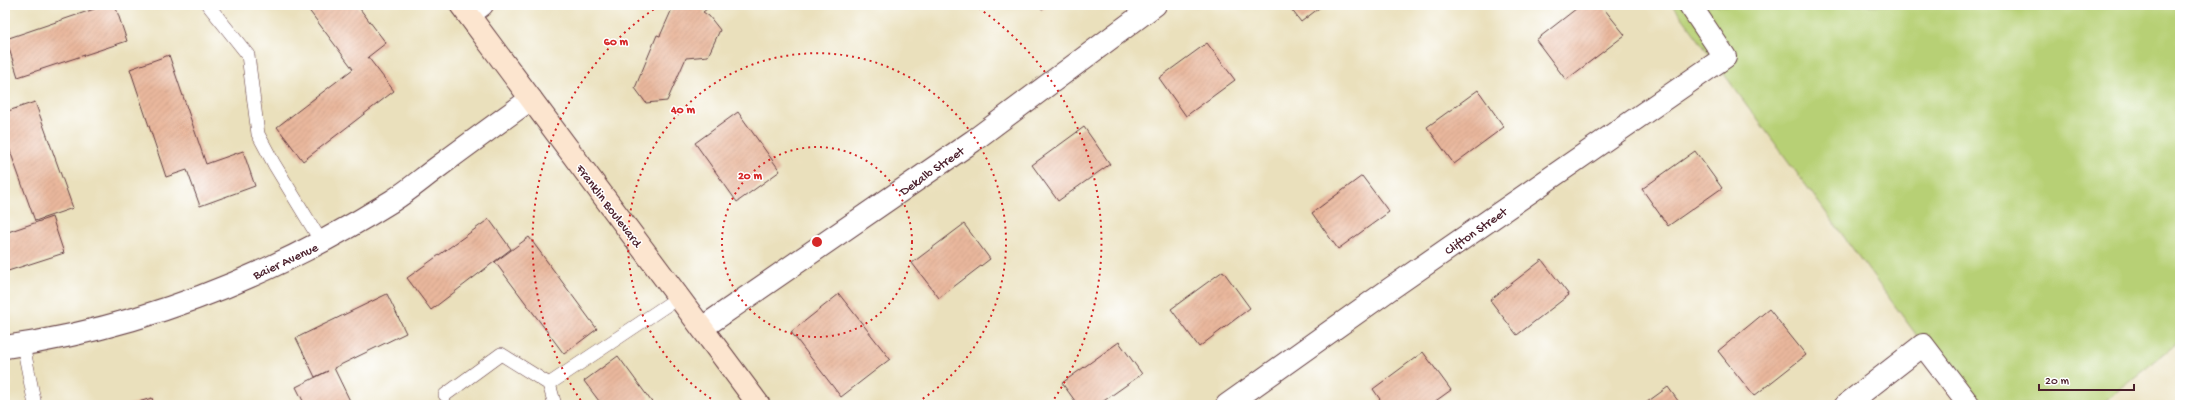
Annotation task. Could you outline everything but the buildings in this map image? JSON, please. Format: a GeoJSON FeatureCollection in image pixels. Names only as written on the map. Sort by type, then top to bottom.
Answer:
{"type":"FeatureCollection","features":[{"type":"Feature","properties":{"kind":"street","name":"Dekalb Street"},"geometry":{"type":"LineString","coordinates":[[702,328],[973,141],[1155,5]]}},
{"type":"Feature","properties":{"kind":"street","name":"Clifton Street"},"geometry":{"type":"LineString","coordinates":[[1228,405],[1390,289],[1725,57],[1690,5]]}},
{"type":"Feature","properties":{"kind":"street","name":"Franklin Boulevard"},"geometry":{"type":"LineString","coordinates":[[471,8],[531,99],[759,405]]}},
{"type":"Feature","properties":{"kind":"street","name":"Baier Avenue"},"geometry":{"type":"LineString","coordinates":[[14,346],[64,338],[137,319],[219,290],[322,243],[394,200],[531,99]]}},
{"type":"Feature","properties":{"kind":"street"},"geometry":{"type":"LineString","coordinates":[[1846,405],[1922,345],[1969,405]]}},
{"type":"Feature","properties":{"kind":"lane"},"geometry":{"type":"LineString","coordinates":[[208,5],[248,55],[258,134],[274,164],[322,243]]}},
{"type":"Feature","properties":{"kind":"lane"},"geometry":{"type":"LineString","coordinates":[[549,384],[679,298]]}},
{"type":"Feature","properties":{"kind":"lane"},"geometry":{"type":"LineString","coordinates":[[14,346],[35,405]]}},
{"type":"Feature","properties":{"kind":"lane"},"geometry":{"type":"LineString","coordinates":[[445,395],[501,354],[549,384],[555,405]]}},
{"type":"Feature","properties":{"kind":"green space"},"geometry":{"type":"Polygon","coordinates":[[[1673,5],[2180,5],[2180,341],[2100,405],[1968,405],[1673,5]]]}}]}
